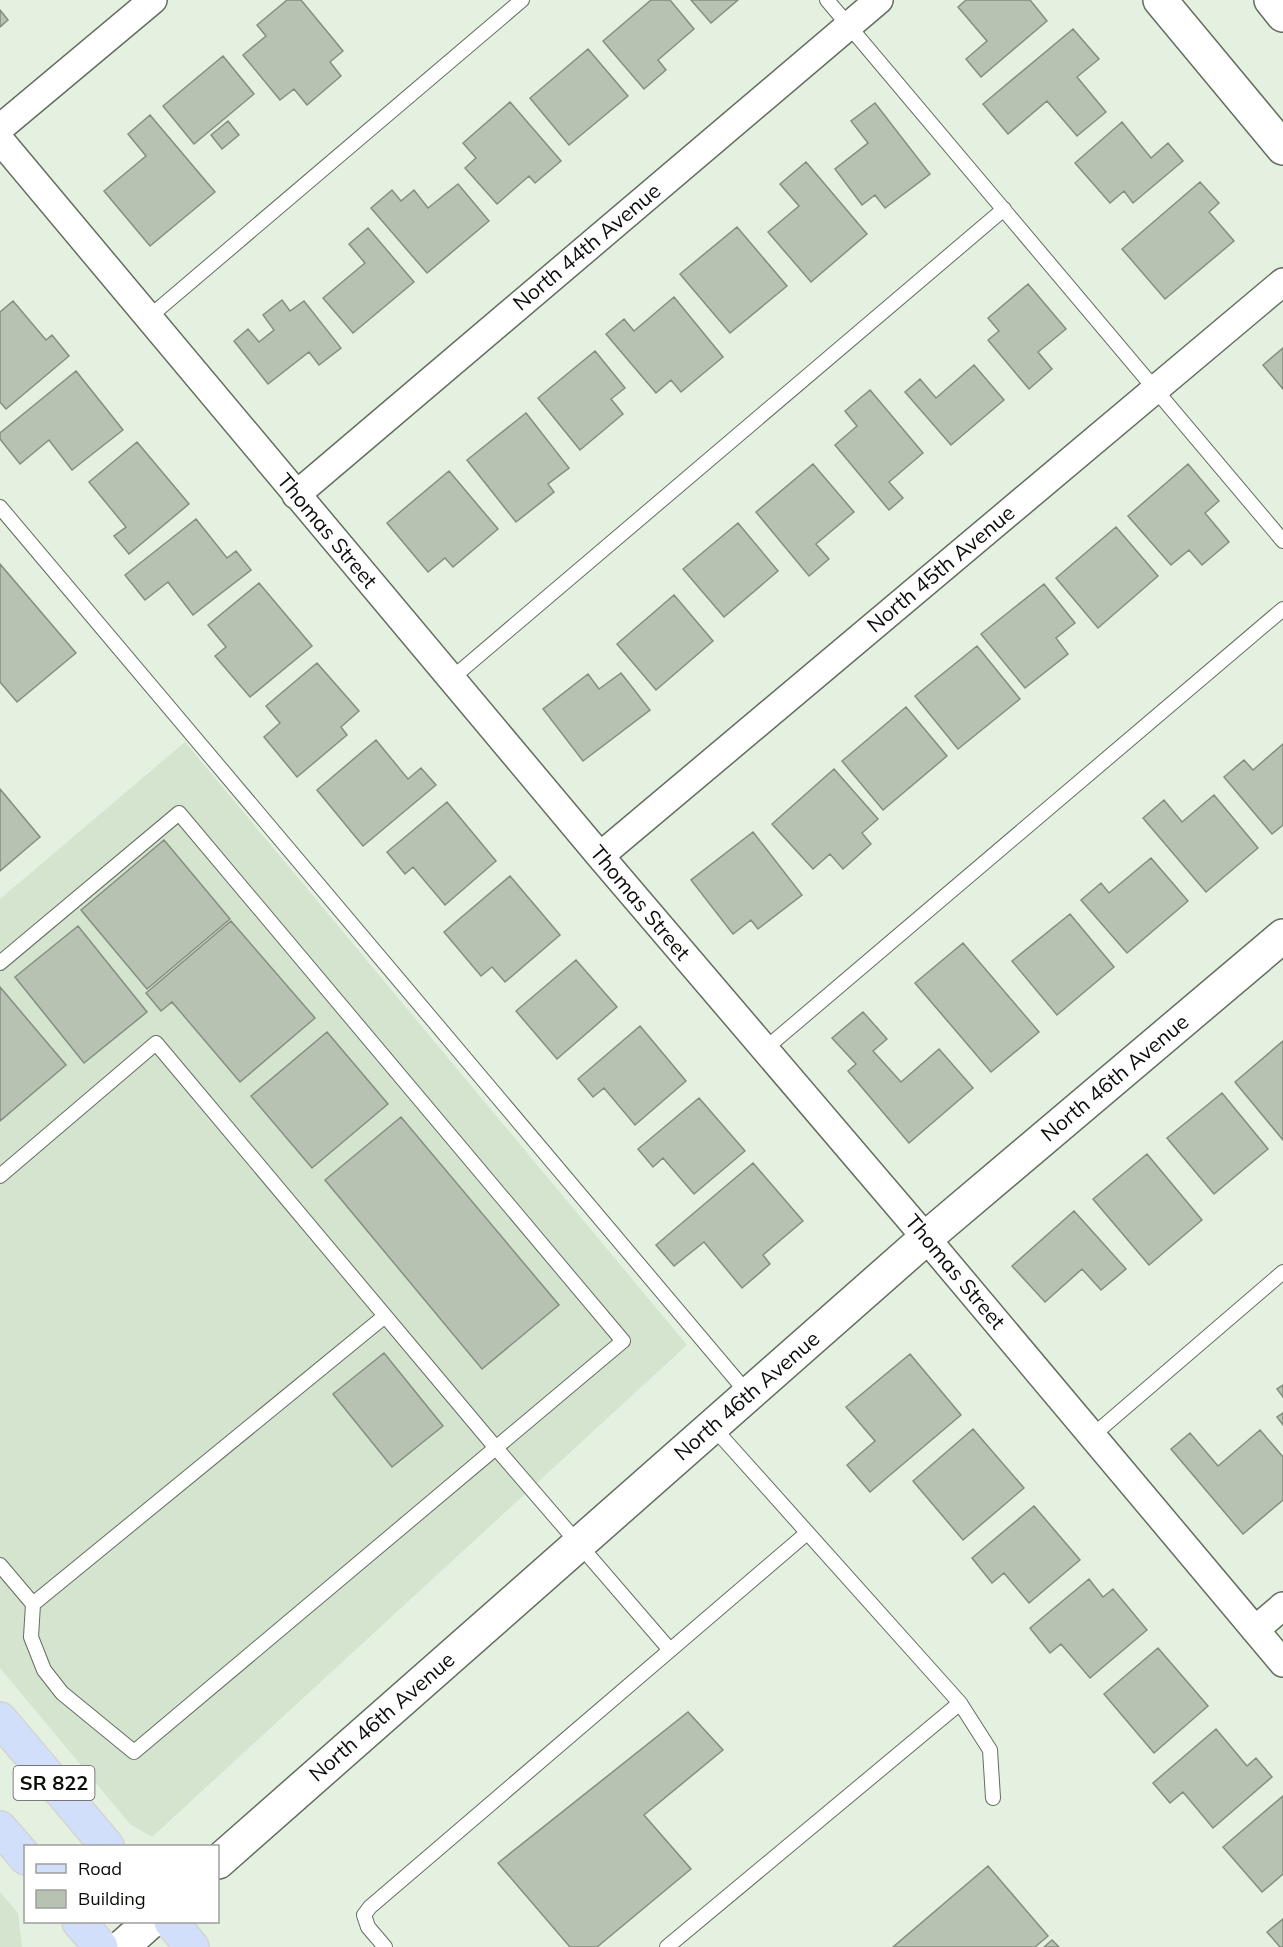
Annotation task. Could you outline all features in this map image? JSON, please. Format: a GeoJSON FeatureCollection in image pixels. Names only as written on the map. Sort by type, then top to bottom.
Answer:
{"type":"FeatureCollection","features":[{"type":"Feature","properties":{"kind":"main road","name":"SR 822"},"geometry":{"type":"LineString","coordinates":[[0,1719],[106,1845]]}},
{"type":"Feature","properties":{"kind":"main road","name":"SR 822"},"geometry":{"type":"LineString","coordinates":[[0,1828],[24,1856]]}},
{"type":"Feature","properties":{"kind":"main road"},"geometry":{"type":"LineString","coordinates":[[80,1923],[101,1947]]}},
{"type":"Feature","properties":{"kind":"main road"},"geometry":{"type":"LineString","coordinates":[[172,1923],[192,1947]]}},
{"type":"Feature","properties":{"kind":"street"},"geometry":{"type":"LineString","coordinates":[[0,128],[153,0]]}},
{"type":"Feature","properties":{"kind":"street","name":"North 44th Avenue"},"geometry":{"type":"LineString","coordinates":[[296,495],[879,0]]}},
{"type":"Feature","properties":{"kind":"street"},"geometry":{"type":"LineString","coordinates":[[1160,0],[1283,148]]}},
{"type":"Feature","properties":{"kind":"street"},"geometry":{"type":"LineString","coordinates":[[1271,0],[1283,15]]}},
{"type":"Feature","properties":{"kind":"street","name":"Thomas Street"},"geometry":{"type":"LineString","coordinates":[[0,140],[600,856],[926,1238],[1283,1663]]}},
{"type":"Feature","properties":{"kind":"street","name":"North 45th Avenue"},"geometry":{"type":"LineString","coordinates":[[600,856],[1283,282]]}},
{"type":"Feature","properties":{"kind":"street","name":"North 46th Avenue"},"geometry":{"type":"LineString","coordinates":[[219,1861],[926,1238],[1283,936]]}},
{"type":"Feature","properties":{"kind":"street"},"geometry":{"type":"LineString","coordinates":[[1255,1630],[1283,1606]]}},
{"type":"Feature","properties":{"kind":"street"},"geometry":{"type":"LineString","coordinates":[[122,1947],[149,1923]]}},
{"type":"Feature","properties":{"kind":"lane"},"geometry":{"type":"LineString","coordinates":[[148,318],[522,0]]}},
{"type":"Feature","properties":{"kind":"lane"},"geometry":{"type":"LineString","coordinates":[[827,0],[1283,541]]}},
{"type":"Feature","properties":{"kind":"lane"},"geometry":{"type":"LineString","coordinates":[[451,679],[1004,209]]}},
{"type":"Feature","properties":{"kind":"lane"},"geometry":{"type":"LineString","coordinates":[[0,507],[748,1395]]}},
{"type":"Feature","properties":{"kind":"lane"},"geometry":{"type":"LineString","coordinates":[[765,1049],[1283,609]]}},
{"type":"Feature","properties":{"kind":"lane"},"geometry":{"type":"LineString","coordinates":[[0,963],[180,813],[623,1341],[134,1752],[62,1693],[44,1670],[31,1637],[33,1604],[0,1565]]}},
{"type":"Feature","properties":{"kind":"lane"},"geometry":{"type":"LineString","coordinates":[[0,1176],[156,1043],[496,1448],[670,1650]]}},
{"type":"Feature","properties":{"kind":"lane"},"geometry":{"type":"LineString","coordinates":[[1092,1436],[1283,1272]]}},
{"type":"Feature","properties":{"kind":"lane"},"geometry":{"type":"LineString","coordinates":[[33,1604],[385,1316]]}},
{"type":"Feature","properties":{"kind":"lane"},"geometry":{"type":"LineString","coordinates":[[712,1426],[960,1703],[990,1749],[993,1798]]}},
{"type":"Feature","properties":{"kind":"lane"},"geometry":{"type":"LineString","coordinates":[[385,1947],[368,1928],[364,1916],[370,1906],[807,1533]]}},
{"type":"Feature","properties":{"kind":"lane"},"geometry":{"type":"LineString","coordinates":[[667,1947],[960,1703]]}},
{"type":"Feature","properties":{"kind":"shaded area"},"geometry":{"type":"Polygon","coordinates":[[[185,742],[687,1345],[152,1837],[130,1824],[0,1668],[0,899],[185,742]]]}},
{"type":"Feature","properties":{"kind":"shaded area"},"geometry":{"type":"Polygon","coordinates":[[[0,1892],[18,1913],[22,1947],[0,1947],[0,1892]]]}},
{"type":"Feature","properties":{"kind":"building"},"geometry":{"type":"Polygon","coordinates":[[[287,0],[301,0],[343,51],[330,62],[341,76],[307,105],[294,89],[280,100],[243,55],[266,36],[257,25],[287,0]]]}},
{"type":"Feature","properties":{"kind":"building"},"geometry":{"type":"Polygon","coordinates":[[[651,0],[670,0],[694,29],[658,60],[666,70],[644,89],[603,41],[651,0]]]}},
{"type":"Feature","properties":{"kind":"building"},"geometry":{"type":"Polygon","coordinates":[[[691,0],[738,0],[711,23],[691,0]]]}},
{"type":"Feature","properties":{"kind":"building"},"geometry":{"type":"Polygon","coordinates":[[[966,0],[1030,0],[1047,21],[981,77],[966,59],[987,41],[958,7],[966,0]]]}},
{"type":"Feature","properties":{"kind":"building"},"geometry":{"type":"Polygon","coordinates":[[[0,10],[8,20],[0,27],[0,10]]]}},
{"type":"Feature","properties":{"kind":"building"},"geometry":{"type":"Polygon","coordinates":[[[1073,29],[1099,59],[1077,77],[1106,112],[1077,136],[1047,101],[1008,134],[983,104],[1073,29]]]}},
{"type":"Feature","properties":{"kind":"building"},"geometry":{"type":"Polygon","coordinates":[[[588,49],[628,96],[569,145],[530,98],[588,49]]]}},
{"type":"Feature","properties":{"kind":"building"},"geometry":{"type":"Polygon","coordinates":[[[223,56],[254,94],[194,144],[163,106],[223,56]]]}},
{"type":"Feature","properties":{"kind":"building"},"geometry":{"type":"Polygon","coordinates":[[[510,102],[561,161],[535,183],[529,176],[497,204],[465,168],[476,158],[463,143],[510,102]]]}},
{"type":"Feature","properties":{"kind":"building"},"geometry":{"type":"Polygon","coordinates":[[[875,103],[930,174],[885,208],[875,195],[862,205],[835,169],[868,143],[851,121],[875,103]]]}},
{"type":"Feature","properties":{"kind":"building"},"geometry":{"type":"Polygon","coordinates":[[[150,115],[215,192],[150,246],[104,191],[146,156],[128,134],[150,115]]]}},
{"type":"Feature","properties":{"kind":"building"},"geometry":{"type":"Polygon","coordinates":[[[228,121],[239,135],[222,149],[211,135],[228,121]]]}},
{"type":"Feature","properties":{"kind":"building"},"geometry":{"type":"Polygon","coordinates":[[[1122,122],[1151,158],[1168,143],[1183,161],[1133,203],[1124,191],[1110,203],[1075,163],[1122,122]]]}},
{"type":"Feature","properties":{"kind":"building"},"geometry":{"type":"Polygon","coordinates":[[[806,162],[867,234],[811,282],[768,232],[799,206],[780,184],[806,162]]]}},
{"type":"Feature","properties":{"kind":"building"},"geometry":{"type":"Polygon","coordinates":[[[1200,182],[1219,203],[1209,212],[1234,241],[1165,299],[1122,249],[1200,182]]]}},
{"type":"Feature","properties":{"kind":"building"},"geometry":{"type":"Polygon","coordinates":[[[458,184],[489,221],[427,273],[371,208],[392,190],[401,201],[414,190],[428,208],[458,184]]]}},
{"type":"Feature","properties":{"kind":"building"},"geometry":{"type":"Polygon","coordinates":[[[737,227],[787,286],[730,333],[680,274],[737,227]]]}},
{"type":"Feature","properties":{"kind":"building"},"geometry":{"type":"Polygon","coordinates":[[[368,228],[414,282],[353,333],[323,298],[365,263],[349,244],[368,228]]]}},
{"type":"Feature","properties":{"kind":"building"},"geometry":{"type":"Polygon","coordinates":[[[1028,284],[1066,329],[1038,352],[1052,369],[1029,389],[988,340],[999,331],[988,318],[1028,284]]]}},
{"type":"Feature","properties":{"kind":"building"},"geometry":{"type":"Polygon","coordinates":[[[674,297],[723,357],[681,392],[671,380],[656,393],[606,334],[624,319],[634,331],[674,297]]]}},
{"type":"Feature","properties":{"kind":"building"},"geometry":{"type":"Polygon","coordinates":[[[282,300],[290,311],[304,301],[341,348],[319,365],[309,352],[268,384],[234,341],[248,329],[259,342],[274,330],[263,315],[282,300]]]}},
{"type":"Feature","properties":{"kind":"building"},"geometry":{"type":"Polygon","coordinates":[[[13,301],[46,340],[52,335],[69,356],[6,409],[0,402],[0,312],[13,301]]]}},
{"type":"Feature","properties":{"kind":"building"},"geometry":{"type":"Polygon","coordinates":[[[1283,348],[1283,389],[1263,365],[1283,348]]]}},
{"type":"Feature","properties":{"kind":"building"},"geometry":{"type":"Polygon","coordinates":[[[595,351],[625,388],[611,399],[623,414],[580,450],[538,398],[595,351]]]}},
{"type":"Feature","properties":{"kind":"building"},"geometry":{"type":"Polygon","coordinates":[[[974,365],[1004,400],[951,445],[905,392],[920,379],[936,398],[974,365]]]}},
{"type":"Feature","properties":{"kind":"building"},"geometry":{"type":"Polygon","coordinates":[[[76,371],[123,430],[72,470],[49,440],[20,464],[0,439],[0,433],[76,371]]]}},
{"type":"Feature","properties":{"kind":"building"},"geometry":{"type":"Polygon","coordinates":[[[870,390],[923,453],[889,482],[903,498],[889,510],[835,445],[857,426],[845,411],[870,390]]]}},
{"type":"Feature","properties":{"kind":"building"},"geometry":{"type":"Polygon","coordinates":[[[526,413],[569,468],[548,484],[554,492],[516,522],[467,460],[526,413]]]}},
{"type":"Feature","properties":{"kind":"building"},"geometry":{"type":"Polygon","coordinates":[[[137,442],[189,504],[129,554],[114,536],[126,527],[89,482],[137,442]]]}},
{"type":"Feature","properties":{"kind":"building"},"geometry":{"type":"Polygon","coordinates":[[[813,464],[854,512],[816,544],[829,559],[809,576],[756,512],[813,464]]]}},
{"type":"Feature","properties":{"kind":"building"},"geometry":{"type":"Polygon","coordinates":[[[1188,464],[1219,501],[1205,513],[1229,542],[1202,565],[1189,550],[1171,565],[1128,516],[1188,464]]]}},
{"type":"Feature","properties":{"kind":"building"},"geometry":{"type":"Polygon","coordinates":[[[449,471],[498,529],[453,567],[445,558],[428,572],[387,523],[449,471]]]}},
{"type":"Feature","properties":{"kind":"building"},"geometry":{"type":"Polygon","coordinates":[[[196,519],[227,558],[236,551],[251,570],[193,615],[168,582],[145,600],[125,575],[196,519]]]}},
{"type":"Feature","properties":{"kind":"building"},"geometry":{"type":"Polygon","coordinates":[[[738,523],[778,571],[724,617],[683,569],[738,523]]]}},
{"type":"Feature","properties":{"kind":"building"},"geometry":{"type":"Polygon","coordinates":[[[1116,527],[1158,576],[1098,628],[1056,578],[1116,527]]]}},
{"type":"Feature","properties":{"kind":"building"},"geometry":{"type":"Polygon","coordinates":[[[0,564],[76,653],[17,702],[0,682],[0,564]]]}},
{"type":"Feature","properties":{"kind":"building"},"geometry":{"type":"Polygon","coordinates":[[[259,583],[312,646],[250,697],[215,656],[226,647],[208,625],[259,583]]]}},
{"type":"Feature","properties":{"kind":"building"},"geometry":{"type":"Polygon","coordinates":[[[1044,584],[1075,623],[1056,638],[1068,654],[1025,688],[981,634],[1044,584]]]}},
{"type":"Feature","properties":{"kind":"building"},"geometry":{"type":"Polygon","coordinates":[[[674,595],[713,641],[656,690],[617,644],[674,595]]]}},
{"type":"Feature","properties":{"kind":"building"},"geometry":{"type":"Polygon","coordinates":[[[977,646],[1020,699],[958,749],[915,696],[977,646]]]}},
{"type":"Feature","properties":{"kind":"building"},"geometry":{"type":"Polygon","coordinates":[[[317,663],[359,711],[341,727],[347,735],[297,777],[264,737],[280,723],[266,706],[317,663]]]}},
{"type":"Feature","properties":{"kind":"building"},"geometry":{"type":"Polygon","coordinates":[[[621,673],[650,710],[583,761],[543,709],[588,674],[599,689],[621,673]]]}},
{"type":"Feature","properties":{"kind":"building"},"geometry":{"type":"Polygon","coordinates":[[[906,707],[947,756],[883,810],[842,761],[906,707]]]}},
{"type":"Feature","properties":{"kind":"building"},"geometry":{"type":"Polygon","coordinates":[[[376,740],[408,779],[421,768],[436,785],[363,846],[317,790],[376,740]]]}},
{"type":"Feature","properties":{"kind":"building"},"geometry":{"type":"Polygon","coordinates":[[[1283,744],[1283,825],[1272,834],[1224,777],[1244,760],[1253,770],[1283,744]]]}},
{"type":"Feature","properties":{"kind":"building"},"geometry":{"type":"Polygon","coordinates":[[[834,769],[878,819],[862,833],[871,844],[843,869],[830,854],[813,869],[772,824],[834,769]]]}},
{"type":"Feature","properties":{"kind":"building"},"geometry":{"type":"Polygon","coordinates":[[[0,789],[40,837],[0,871],[0,789]]]}},
{"type":"Feature","properties":{"kind":"building"},"geometry":{"type":"Polygon","coordinates":[[[1214,795],[1258,848],[1206,892],[1143,818],[1164,800],[1182,822],[1214,795]]]}},
{"type":"Feature","properties":{"kind":"building"},"geometry":{"type":"Polygon","coordinates":[[[447,802],[496,861],[445,905],[413,867],[405,874],[387,852],[447,802]]]}},
{"type":"Feature","properties":{"kind":"building"},"geometry":{"type":"Polygon","coordinates":[[[753,832],[802,895],[758,929],[751,920],[733,934],[691,880],[753,832]]]}},
{"type":"Feature","properties":{"kind":"building"},"geometry":{"type":"Polygon","coordinates":[[[164,840],[230,919],[147,989],[81,910],[164,840]]]}},
{"type":"Feature","properties":{"kind":"building"},"geometry":{"type":"Polygon","coordinates":[[[1151,858],[1188,901],[1127,953],[1081,900],[1101,883],[1109,893],[1151,858]]]}},
{"type":"Feature","properties":{"kind":"building"},"geometry":{"type":"Polygon","coordinates":[[[510,876],[560,935],[505,982],[492,967],[481,976],[444,932],[510,876]]]}},
{"type":"Feature","properties":{"kind":"building"},"geometry":{"type":"Polygon","coordinates":[[[1070,914],[1114,967],[1057,1015],[1012,961],[1070,914]]]}},
{"type":"Feature","properties":{"kind":"building"},"geometry":{"type":"Polygon","coordinates":[[[231,921],[315,1018],[240,1082],[172,1002],[161,1011],[146,993],[231,921]]]}},
{"type":"Feature","properties":{"kind":"building"},"geometry":{"type":"Polygon","coordinates":[[[78,926],[147,1012],[84,1063],[15,977],[78,926]]]}},
{"type":"Feature","properties":{"kind":"building"},"geometry":{"type":"Polygon","coordinates":[[[963,943],[1039,1032],[991,1072],[915,983],[963,943]]]}},
{"type":"Feature","properties":{"kind":"building"},"geometry":{"type":"Polygon","coordinates":[[[576,960],[617,1007],[557,1059],[516,1011],[576,960]]]}},
{"type":"Feature","properties":{"kind":"building"},"geometry":{"type":"Polygon","coordinates":[[[0,987],[66,1065],[0,1121],[0,987]]]}},
{"type":"Feature","properties":{"kind":"building"},"geometry":{"type":"Polygon","coordinates":[[[863,1012],[887,1039],[873,1051],[901,1082],[939,1049],[973,1088],[909,1143],[848,1071],[856,1064],[832,1038],[863,1012]]]}},
{"type":"Feature","properties":{"kind":"building"},"geometry":{"type":"Polygon","coordinates":[[[640,1026],[686,1081],[635,1125],[604,1088],[593,1097],[578,1079],[640,1026]]]}},
{"type":"Feature","properties":{"kind":"building"},"geometry":{"type":"Polygon","coordinates":[[[327,1032],[388,1104],[312,1168],[251,1096],[327,1032]]]}},
{"type":"Feature","properties":{"kind":"building"},"geometry":{"type":"Polygon","coordinates":[[[1283,1041],[1283,1140],[1235,1082],[1283,1041]]]}},
{"type":"Feature","properties":{"kind":"building"},"geometry":{"type":"Polygon","coordinates":[[[1222,1093],[1268,1149],[1214,1194],[1167,1138],[1222,1093]]]}},
{"type":"Feature","properties":{"kind":"building"},"geometry":{"type":"Polygon","coordinates":[[[699,1098],[745,1151],[694,1194],[663,1158],[653,1167],[638,1149],[699,1098]]]}},
{"type":"Feature","properties":{"kind":"building"},"geometry":{"type":"Polygon","coordinates":[[[401,1117],[559,1305],[482,1369],[325,1180],[401,1117]]]}},
{"type":"Feature","properties":{"kind":"building"},"geometry":{"type":"Polygon","coordinates":[[[1147,1154],[1202,1220],[1149,1265],[1093,1199],[1147,1154]]]}},
{"type":"Feature","properties":{"kind":"building"},"geometry":{"type":"Polygon","coordinates":[[[753,1163],[803,1221],[763,1255],[770,1264],[742,1288],[704,1242],[674,1266],[656,1245],[753,1163]]]}},
{"type":"Feature","properties":{"kind":"building"},"geometry":{"type":"Polygon","coordinates":[[[1074,1211],[1126,1269],[1101,1290],[1082,1269],[1045,1302],[1012,1266],[1074,1211]]]}},
{"type":"Feature","properties":{"kind":"building"},"geometry":{"type":"Polygon","coordinates":[[[384,1353],[443,1426],[392,1467],[333,1394],[384,1353]]]}},
{"type":"Feature","properties":{"kind":"building"},"geometry":{"type":"Polygon","coordinates":[[[910,1354],[961,1415],[870,1492],[847,1465],[875,1441],[846,1407],[910,1354]]]}},
{"type":"Feature","properties":{"kind":"building"},"geometry":{"type":"Polygon","coordinates":[[[1283,1385],[1283,1397],[1277,1389],[1283,1385]]]}},
{"type":"Feature","properties":{"kind":"building"},"geometry":{"type":"Polygon","coordinates":[[[1283,1413],[1283,1425],[1277,1417],[1283,1413]]]}},
{"type":"Feature","properties":{"kind":"building"},"geometry":{"type":"Polygon","coordinates":[[[973,1429],[1024,1488],[963,1540],[913,1481],[973,1429]]]}},
{"type":"Feature","properties":{"kind":"building"},"geometry":{"type":"Polygon","coordinates":[[[1260,1430],[1283,1457],[1283,1500],[1243,1534],[1171,1449],[1190,1433],[1218,1466],[1260,1430]]]}},
{"type":"Feature","properties":{"kind":"building"},"geometry":{"type":"Polygon","coordinates":[[[1034,1506],[1080,1560],[1029,1603],[1004,1573],[992,1583],[972,1558],[1034,1506]]]}},
{"type":"Feature","properties":{"kind":"building"},"geometry":{"type":"Polygon","coordinates":[[[1089,1579],[1103,1597],[1113,1589],[1147,1630],[1090,1678],[1061,1644],[1050,1653],[1030,1628],[1089,1579]]]}},
{"type":"Feature","properties":{"kind":"building"},"geometry":{"type":"Polygon","coordinates":[[[1158,1648],[1208,1706],[1154,1753],[1104,1694],[1158,1648]]]}},
{"type":"Feature","properties":{"kind":"building"},"geometry":{"type":"Polygon","coordinates":[[[688,1712],[723,1750],[644,1815],[691,1869],[597,1947],[570,1947],[498,1863],[688,1712]]]}},
{"type":"Feature","properties":{"kind":"building"},"geometry":{"type":"Polygon","coordinates":[[[1216,1729],[1247,1766],[1256,1758],[1272,1777],[1213,1828],[1183,1792],[1170,1803],[1153,1783],[1216,1729]]]}},
{"type":"Feature","properties":{"kind":"building"},"geometry":{"type":"Polygon","coordinates":[[[1283,1796],[1283,1874],[1262,1892],[1223,1847],[1283,1796]]]}},
{"type":"Feature","properties":{"kind":"building"},"geometry":{"type":"Polygon","coordinates":[[[988,1866],[1048,1936],[1035,1947],[893,1947],[988,1866]]]}},
{"type":"Feature","properties":{"kind":"building"},"geometry":{"type":"Polygon","coordinates":[[[1283,1919],[1283,1947],[1280,1947],[1267,1932],[1283,1919]]]}},
{"type":"Feature","properties":{"kind":"building"},"geometry":{"type":"Polygon","coordinates":[[[1052,1940],[1059,1947],[1044,1947],[1052,1940]]]}}]}
